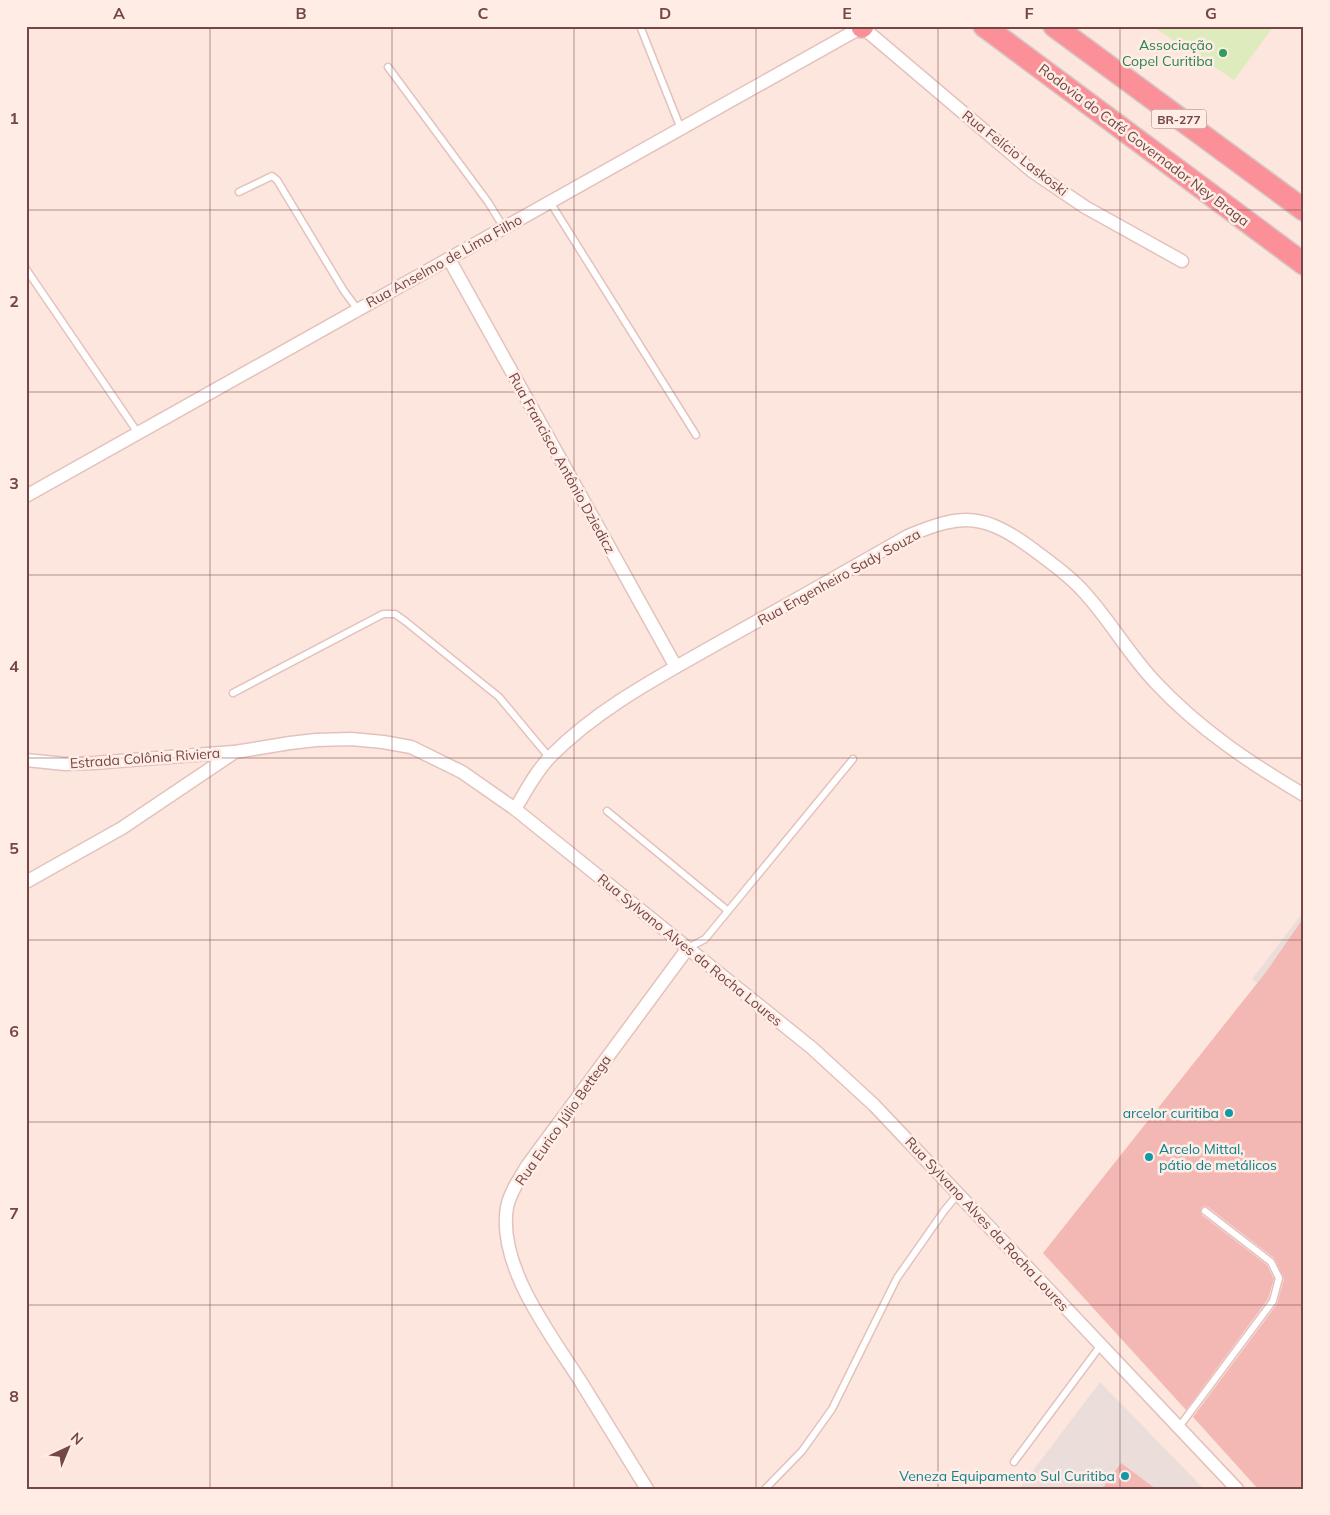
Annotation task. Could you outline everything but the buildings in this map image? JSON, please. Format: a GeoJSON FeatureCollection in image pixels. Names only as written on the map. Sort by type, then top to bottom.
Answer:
{"type":"FeatureCollection","features":[{"type":"Feature","properties":{"kind":"highway","name":"Rodovia do Café Governador Ney Braga"},"geometry":{"type":"LineString","coordinates":[[984,26],[1304,264]]}},
{"type":"Feature","properties":{"kind":"highway","name":"BR-277"},"geometry":{"type":"LineString","coordinates":[[1054,26],[1304,210]]}},
{"type":"Feature","properties":{"kind":"highway"},"geometry":{"type":"LineString","coordinates":[[1104,115],[1218,211],[1304,276]]}},
{"type":"Feature","properties":{"kind":"street","name":"Rua Anselmo de Lima Filho"},"geometry":{"type":"LineString","coordinates":[[26,496],[862,27]]}},
{"type":"Feature","properties":{"kind":"street","name":"Rua Felício Laskoski"},"geometry":{"type":"LineString","coordinates":[[862,27],[1002,146],[1046,180],[1085,207],[1182,261]]}},
{"type":"Feature","properties":{"kind":"street","name":"Rua Francisco Antônio Dziedicz"},"geometry":{"type":"LineString","coordinates":[[449,259],[676,667]]}},
{"type":"Feature","properties":{"kind":"street","name":"Rua Engenheiro Sady Souza"},"geometry":{"type":"LineString","coordinates":[[515,809],[534,777],[549,757],[572,736],[676,667],[908,536],[952,521],[973,520],[994,525],[1010,533],[1062,572],[1096,606],[1136,661],[1156,684],[1182,708],[1230,748],[1256,766],[1304,794]]}},
{"type":"Feature","properties":{"kind":"street","name":"Rua Sylvano Alves da Rocha Loures"},"geometry":{"type":"LineString","coordinates":[[26,882],[122,828],[235,752],[316,740],[351,739],[402,745],[433,756],[462,772],[515,809],[812,1048],[854,1085],[1238,1489]]}},
{"type":"Feature","properties":{"kind":"street","name":"Estrada Colônia Riviera"},"geometry":{"type":"LineString","coordinates":[[26,760],[65,764],[94,763],[235,752]]}},
{"type":"Feature","properties":{"kind":"street","name":"Rua Eurico Júlio Bettega"},"geometry":{"type":"LineString","coordinates":[[647,1489],[544,1323],[528,1293],[510,1248],[507,1227],[508,1206],[514,1188],[528,1166],[688,948]]}},
{"type":"Feature","properties":{"kind":"lane"},"geometry":{"type":"LineString","coordinates":[[640,26],[681,129]]}},
{"type":"Feature","properties":{"kind":"lane"},"geometry":{"type":"LineString","coordinates":[[388,67],[488,202],[504,228]]}},
{"type":"Feature","properties":{"kind":"lane"},"geometry":{"type":"LineString","coordinates":[[239,192],[272,176],[277,180],[344,291],[358,310]]}},
{"type":"Feature","properties":{"kind":"lane"},"geometry":{"type":"LineString","coordinates":[[550,202],[696,435]]}},
{"type":"Feature","properties":{"kind":"lane"},"geometry":{"type":"LineString","coordinates":[[26,269],[138,433]]}},
{"type":"Feature","properties":{"kind":"lane"},"geometry":{"type":"LineString","coordinates":[[233,694],[383,614],[394,614],[498,697],[549,757]]}},
{"type":"Feature","properties":{"kind":"lane"},"geometry":{"type":"LineString","coordinates":[[688,948],[704,939],[853,760]]}},
{"type":"Feature","properties":{"kind":"lane"},"geometry":{"type":"LineString","coordinates":[[607,811],[727,910]]}},
{"type":"Feature","properties":{"kind":"lane"},"geometry":{"type":"LineString","coordinates":[[766,1489],[802,1451],[832,1409],[897,1278],[958,1194]]}},
{"type":"Feature","properties":{"kind":"lane"},"geometry":{"type":"LineString","coordinates":[[1179,1427],[1273,1301],[1279,1278],[1271,1262],[1205,1211]]}},
{"type":"Feature","properties":{"kind":"lane"},"geometry":{"type":"LineString","coordinates":[[1014,1462],[1101,1345]]}},
{"type":"Feature","properties":{"kind":"shaded area"},"geometry":{"type":"Polygon","coordinates":[[[1304,911],[1304,1016],[1252,979],[1304,911]]]}},
{"type":"Feature","properties":{"kind":"shaded area"},"geometry":{"type":"Polygon","coordinates":[[[1100,1382],[1204,1489],[1019,1489],[1100,1382]]]}},
{"type":"Feature","properties":{"kind":"green space","name":"Associação Copel Curitiba"},"geometry":{"type":"Polygon","coordinates":[[[1152,26],[1274,26],[1234,80],[1152,26]]]}},
{"type":"Feature","properties":{"kind":"place","name":"Associação Copel Curitiba"},"geometry":{"type":"Point","coordinates":[1223,53]}},
{"type":"Feature","properties":{"kind":"place","name":"arcelor curitiba"},"geometry":{"type":"Point","coordinates":[1229,1113]}},
{"type":"Feature","properties":{"kind":"place","name":"Arcelo Mittal, pátio de metálicos"},"geometry":{"type":"Point","coordinates":[1149,1157]}},
{"type":"Feature","properties":{"kind":"place","name":"Veneza Equipamento Sul Curitiba"},"geometry":{"type":"Point","coordinates":[1125,1476]}}]}
